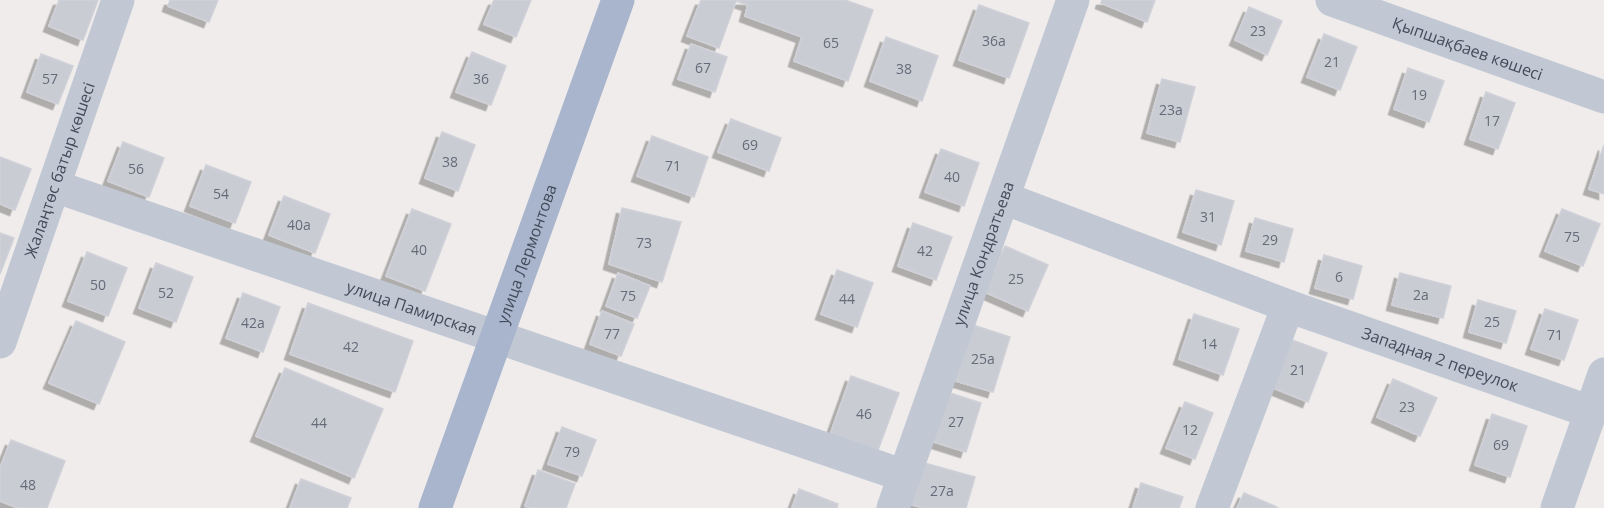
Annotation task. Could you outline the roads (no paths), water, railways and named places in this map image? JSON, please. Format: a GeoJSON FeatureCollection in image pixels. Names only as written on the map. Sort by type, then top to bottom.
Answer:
{"type":"FeatureCollection","features":[{"type":"Feature","properties":{"kind":"main road","name":"улица Лермонтова"},"geometry":{"type":"LineString","coordinates":[[435,508],[618,0]]}},
{"type":"Feature","properties":{"kind":"street","name":"Жалаңтөс батыр көшесі"},"geometry":{"type":"LineString","coordinates":[[0,342],[117,0]]}},
{"type":"Feature","properties":{"kind":"street","name":"улица Кондратьева"},"geometry":{"type":"LineString","coordinates":[[893,508],[1073,0]]}},
{"type":"Feature","properties":{"kind":"street","name":"Қыпшақбаев көшесі"},"geometry":{"type":"LineString","coordinates":[[1332,0],[1387,10],[1604,98]]}},
{"type":"Feature","properties":{"kind":"street","name":"улица Памирская"},"geometry":{"type":"LineString","coordinates":[[54,186],[905,476]]}},
{"type":"Feature","properties":{"kind":"street","name":"Западная 2 переулок"},"geometry":{"type":"LineString","coordinates":[[1004,198],[1288,306],[1591,412]]}},
{"type":"Feature","properties":{"kind":"street"},"geometry":{"type":"LineString","coordinates":[[1212,508],[1288,306]]}},
{"type":"Feature","properties":{"kind":"street"},"geometry":{"type":"LineString","coordinates":[[1557,508],[1604,375]]}}]}
